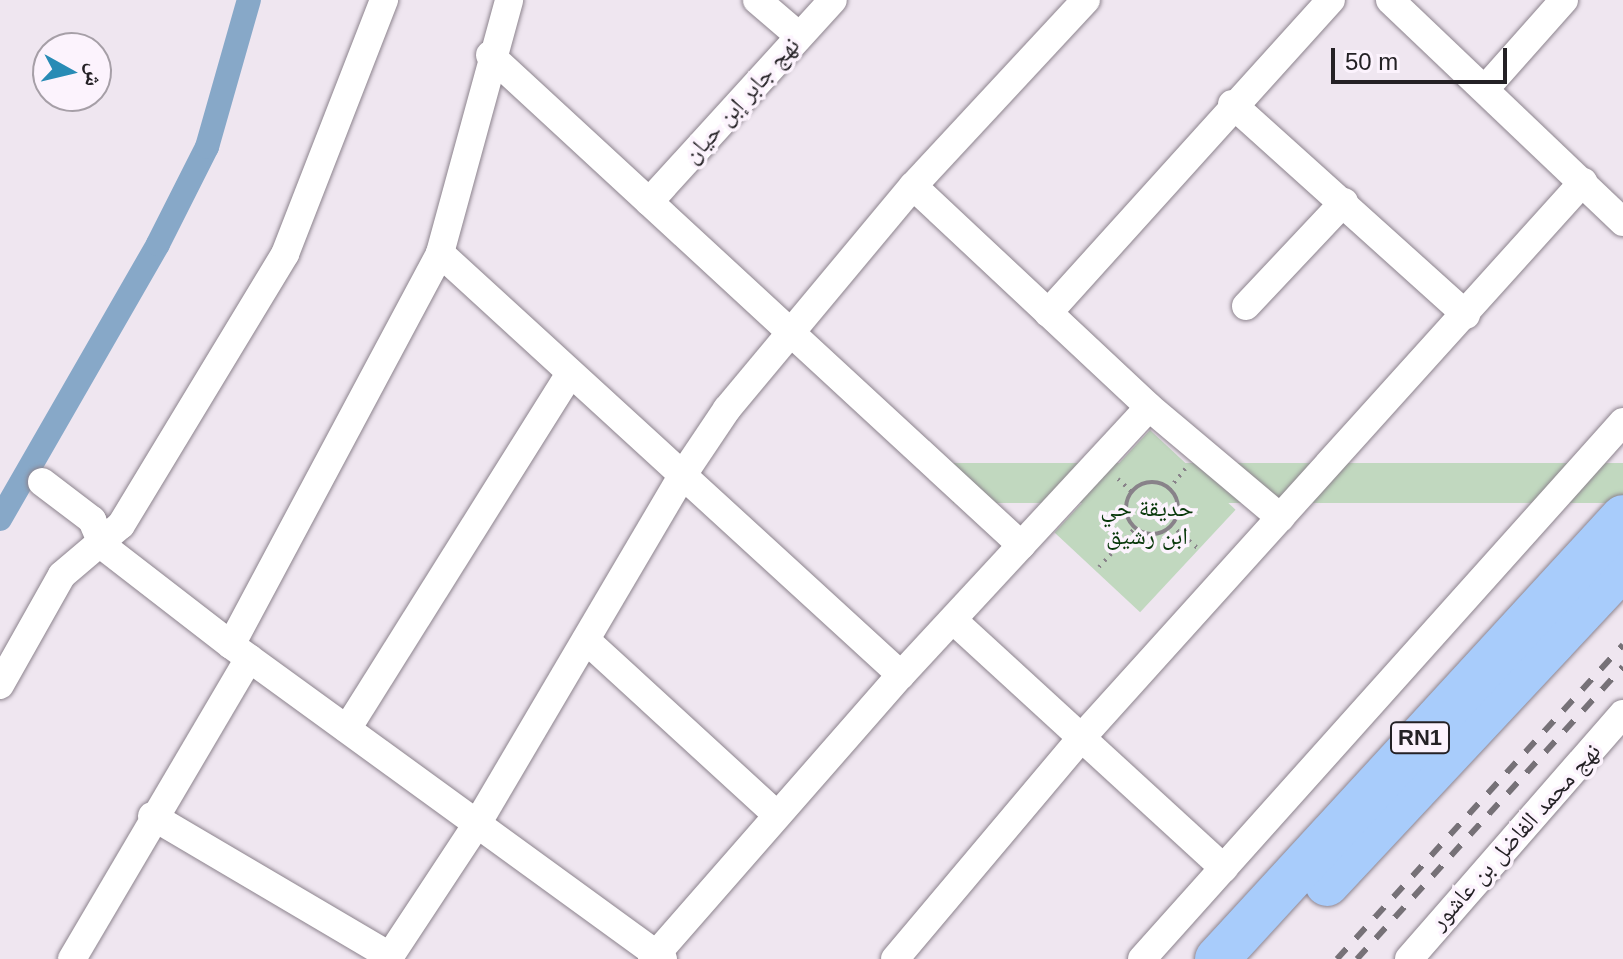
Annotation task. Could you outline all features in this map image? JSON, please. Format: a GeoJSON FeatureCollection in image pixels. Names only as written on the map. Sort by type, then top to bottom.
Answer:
{"type":"FeatureCollection","features":[{"type":"Feature","properties":{"kind":"highway","name":"RN1"},"geometry":{"type":"LineString","coordinates":[[1217,959],[1623,517]]}},
{"type":"Feature","properties":{"kind":"highway","name":"RN1"},"geometry":{"type":"LineString","coordinates":[[1257,959],[1623,568]]}},
{"type":"Feature","properties":{"kind":"street"},"geometry":{"type":"LineString","coordinates":[[0,685],[62,575],[103,546],[121,525],[285,254],[384,0]]}},
{"type":"Feature","properties":{"kind":"street"},"geometry":{"type":"LineString","coordinates":[[72,959],[240,651],[440,253],[490,55],[509,0]]}},
{"type":"Feature","properties":{"kind":"street"},"geometry":{"type":"LineString","coordinates":[[757,0],[799,36]]}},
{"type":"Feature","properties":{"kind":"street","name":"نهج جابر إبن حيان"},"geometry":{"type":"LineString","coordinates":[[649,202],[833,0]]}},
{"type":"Feature","properties":{"kind":"street"},"geometry":{"type":"LineString","coordinates":[[152,816],[389,958],[477,824],[682,476],[789,330],[913,186],[1086,0]]}},
{"type":"Feature","properties":{"kind":"street"},"geometry":{"type":"LineString","coordinates":[[1048,313],[1232,104],[1331,0]]}},
{"type":"Feature","properties":{"kind":"street"},"geometry":{"type":"LineString","coordinates":[[1390,0],[1623,222]]}},
{"type":"Feature","properties":{"kind":"street"},"geometry":{"type":"LineString","coordinates":[[1485,89],[1564,0]]}},
{"type":"Feature","properties":{"kind":"street"},"geometry":{"type":"LineString","coordinates":[[490,55],[1021,545]]}},
{"type":"Feature","properties":{"kind":"street"},"geometry":{"type":"LineString","coordinates":[[1232,104],[1466,315]]}},
{"type":"Feature","properties":{"kind":"street"},"geometry":{"type":"LineString","coordinates":[[895,959],[1082,737],[1583,182]]}},
{"type":"Feature","properties":{"kind":"street"},"geometry":{"type":"LineString","coordinates":[[913,186],[1149,407],[1281,518]]}},
{"type":"Feature","properties":{"kind":"street"},"geometry":{"type":"LineString","coordinates":[[1246,306],[1344,202]]}},
{"type":"Feature","properties":{"kind":"street"},"geometry":{"type":"LineString","coordinates":[[440,253],[901,675]]}},
{"type":"Feature","properties":{"kind":"street"},"geometry":{"type":"LineString","coordinates":[[347,729],[570,373]]}},
{"type":"Feature","properties":{"kind":"street"},"geometry":{"type":"LineString","coordinates":[[42,482],[92,520],[103,546],[240,651],[657,957],[901,675],[1149,407]]}},
{"type":"Feature","properties":{"kind":"street"},"geometry":{"type":"LineString","coordinates":[[1142,959],[1623,422]]}},
{"type":"Feature","properties":{"kind":"street"},"geometry":{"type":"LineString","coordinates":[[954,621],[1224,868]]}},
{"type":"Feature","properties":{"kind":"street"},"geometry":{"type":"LineString","coordinates":[[586,640],[777,815]]}},
{"type":"Feature","properties":{"kind":"street","name":"نهج محمد الفاضل بن عاشور"},"geometry":{"type":"LineString","coordinates":[[1409,959],[1623,714]]}},
{"type":"Feature","properties":{"kind":"path"},"geometry":{"type":"LineString","coordinates":[[1146,483],[1161,484],[1174,495],[1177,510],[1171,525],[1150,534],[1135,528],[1126,507],[1132,492],[1146,483]]}},
{"type":"Feature","properties":{"kind":"path"},"geometry":{"type":"LineString","coordinates":[[1171,525],[1197,548]]}},
{"type":"Feature","properties":{"kind":"path"},"geometry":{"type":"LineString","coordinates":[[1099,567],[1135,528]]}},
{"type":"Feature","properties":{"kind":"green space","name":"حديقة حي ابن رشيق"},"geometry":{"type":"Polygon","coordinates":[[[1150,430],[1236,510],[1140,612],[1055,532],[1150,430]]]}},
{"type":"Feature","properties":{"kind":"green space"},"geometry":{"type":"Polygon","coordinates":[[[953,463],[1623,463],[1623,503],[953,503],[953,463]]]}},
{"type":"Feature","properties":{"kind":"waterway"},"geometry":{"type":"LineString","coordinates":[[0,519],[158,244],[207,147],[249,0]]}},
{"type":"Feature","properties":{"kind":"railway"},"geometry":{"type":"LineString","coordinates":[[1337,959],[1623,645]]}},
{"type":"Feature","properties":{"kind":"railway"},"geometry":{"type":"LineString","coordinates":[[1357,959],[1623,667]]}}]}
